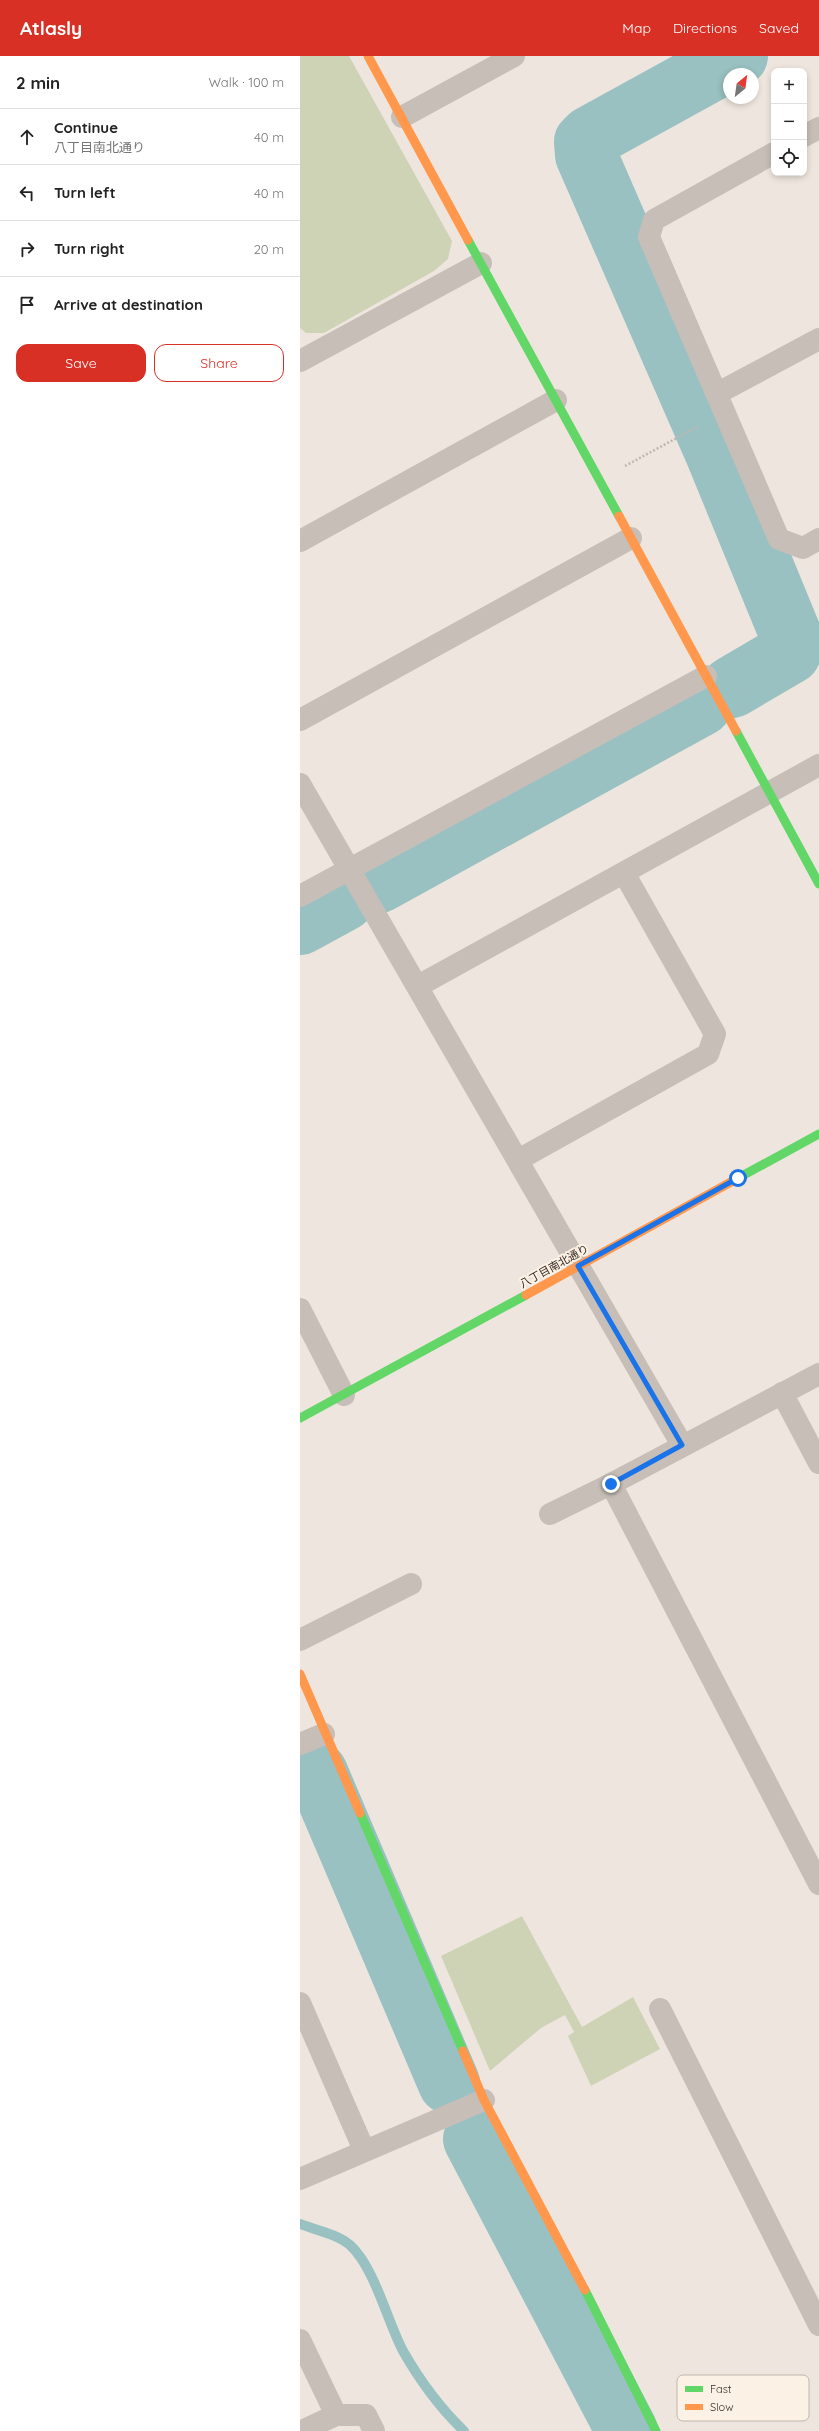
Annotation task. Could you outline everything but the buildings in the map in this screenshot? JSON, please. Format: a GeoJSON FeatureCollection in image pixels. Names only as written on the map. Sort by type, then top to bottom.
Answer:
{"type":"FeatureCollection","features":[{"type":"Feature","properties":{"kind":"street"},"geometry":{"type":"LineString","coordinates":[[368,56],[819,884]]}},
{"type":"Feature","properties":{"kind":"street"},"geometry":{"type":"LineString","coordinates":[[402,117],[514,56]]}},
{"type":"Feature","properties":{"kind":"street"},"geometry":{"type":"LineString","coordinates":[[807,134],[819,128]]}},
{"type":"Feature","properties":{"kind":"street"},"geometry":{"type":"LineString","coordinates":[[771,155],[654,220],[649,237],[718,393],[779,539],[803,548],[819,539]]}},
{"type":"Feature","properties":{"kind":"street"},"geometry":{"type":"LineString","coordinates":[[300,361],[480,264]]}},
{"type":"Feature","properties":{"kind":"street"},"geometry":{"type":"LineString","coordinates":[[718,393],[819,339]]}},
{"type":"Feature","properties":{"kind":"street"},"geometry":{"type":"LineString","coordinates":[[300,541],[556,400]]}},
{"type":"Feature","properties":{"kind":"street"},"geometry":{"type":"LineString","coordinates":[[300,720],[631,538]]}},
{"type":"Feature","properties":{"kind":"street"},"geometry":{"type":"LineString","coordinates":[[300,896],[349,871],[706,676]]}},
{"type":"Feature","properties":{"kind":"street"},"geometry":{"type":"LineString","coordinates":[[418,986],[819,765]]}},
{"type":"Feature","properties":{"kind":"street"},"geometry":{"type":"LineString","coordinates":[[300,784],[682,1445]]}},
{"type":"Feature","properties":{"kind":"street"},"geometry":{"type":"LineString","coordinates":[[518,1160],[708,1054],[715,1034],[624,873]]}},
{"type":"Feature","properties":{"kind":"street","name":"八丁目南北通り"},"geometry":{"type":"LineString","coordinates":[[300,1418],[819,1134]]}},
{"type":"Feature","properties":{"kind":"street"},"geometry":{"type":"LineString","coordinates":[[300,1309],[344,1395]]}},
{"type":"Feature","properties":{"kind":"street"},"geometry":{"type":"LineString","coordinates":[[550,1514],[611,1484],[682,1445],[819,1374]]}},
{"type":"Feature","properties":{"kind":"street"},"geometry":{"type":"LineString","coordinates":[[782,1393],[819,1463]]}},
{"type":"Feature","properties":{"kind":"street"},"geometry":{"type":"LineString","coordinates":[[611,1484],[819,1884]]}},
{"type":"Feature","properties":{"kind":"street"},"geometry":{"type":"LineString","coordinates":[[300,1640],[411,1584]]}},
{"type":"Feature","properties":{"kind":"street"},"geometry":{"type":"LineString","coordinates":[[300,1674],[324,1734],[484,2100],[597,2312],[656,2431]]}},
{"type":"Feature","properties":{"kind":"street"},"geometry":{"type":"LineString","coordinates":[[300,1744],[324,1734]]}},
{"type":"Feature","properties":{"kind":"street"},"geometry":{"type":"LineString","coordinates":[[300,2003],[364,2150]]}},
{"type":"Feature","properties":{"kind":"street"},"geometry":{"type":"LineString","coordinates":[[660,2009],[819,2325]]}},
{"type":"Feature","properties":{"kind":"street"},"geometry":{"type":"LineString","coordinates":[[300,2179],[364,2150],[484,2100]]}},
{"type":"Feature","properties":{"kind":"street"},"geometry":{"type":"LineString","coordinates":[[300,2340],[336,2415]]}},
{"type":"Feature","properties":{"kind":"street"},"geometry":{"type":"LineString","coordinates":[[302,2431],[336,2415],[366,2415],[374,2431]]}},
{"type":"Feature","properties":{"kind":"path"},"geometry":{"type":"LineString","coordinates":[[600,480],[695,428]]}},
{"type":"Feature","properties":{"kind":"green space"},"geometry":{"type":"Polygon","coordinates":[[[300,56],[349,56],[452,241],[448,259],[434,271],[324,333],[306,333],[300,328],[300,56]]]}},
{"type":"Feature","properties":{"kind":"green space"},"geometry":{"type":"Polygon","coordinates":[[[522,1916],[582,2027],[633,1997],[660,2049],[591,2086],[568,2036],[574,2032],[565,2015],[541,2028],[490,2071],[441,1956],[522,1916]]]}},
{"type":"Feature","properties":{"kind":"waterway"},"geometry":{"type":"LineString","coordinates":[[732,687],[790,653],[794,643],[716,453],[586,155],[585,142],[590,137],[737,56]]}},
{"type":"Feature","properties":{"kind":"waterway"},"geometry":{"type":"LineString","coordinates":[[379,882],[701,705]]}},
{"type":"Feature","properties":{"kind":"waterway"},"geometry":{"type":"LineString","coordinates":[[300,924],[344,900]]}},
{"type":"Feature","properties":{"kind":"waterway"},"geometry":{"type":"LineString","coordinates":[[317,1773],[449,2083]]}},
{"type":"Feature","properties":{"kind":"waterway"},"geometry":{"type":"LineString","coordinates":[[474,2139],[627,2431]]}},
{"type":"Feature","properties":{"kind":"waterway"},"geometry":{"type":"LineString","coordinates":[[300,2224],[345,2241],[359,2255],[374,2281],[397,2339],[409,2362],[423,2383],[464,2431]]}},
{"type":"Feature","properties":{"kind":"traffic: fast"},"geometry":{"type":"LineString","coordinates":[[468,240],[619,516]]}},
{"type":"Feature","properties":{"kind":"traffic: fast"},"geometry":{"type":"LineString","coordinates":[[736,731],[819,884]]}},
{"type":"Feature","properties":{"kind":"traffic: fast"},"geometry":{"type":"LineString","coordinates":[[740,1177],[819,1134]]}},
{"type":"Feature","properties":{"kind":"traffic: fast"},"geometry":{"type":"LineString","coordinates":[[300,1418],[526,1295]]}},
{"type":"Feature","properties":{"kind":"traffic: fast"},"geometry":{"type":"LineString","coordinates":[[360,1813],[463,2051]]}},
{"type":"Feature","properties":{"kind":"traffic: fast"},"geometry":{"type":"LineString","coordinates":[[585,2290],[656,2431]]}},
{"type":"Feature","properties":{"kind":"traffic: slow"},"geometry":{"type":"LineString","coordinates":[[368,56],[468,240]]}},
{"type":"Feature","properties":{"kind":"traffic: slow"},"geometry":{"type":"LineString","coordinates":[[619,516],[736,731]]}},
{"type":"Feature","properties":{"kind":"traffic: slow"},"geometry":{"type":"LineString","coordinates":[[526,1295],[740,1177]]}},
{"type":"Feature","properties":{"kind":"traffic: slow"},"geometry":{"type":"LineString","coordinates":[[300,1674],[360,1813]]}},
{"type":"Feature","properties":{"kind":"traffic: slow"},"geometry":{"type":"LineString","coordinates":[[463,2051],[484,2100],[585,2290]]}},
{"type":"Feature","properties":{"kind":"route"},"geometry":{"type":"LineString","coordinates":[[611,1484],[682,1445],[578,1266],[738,1178]]}}]}
